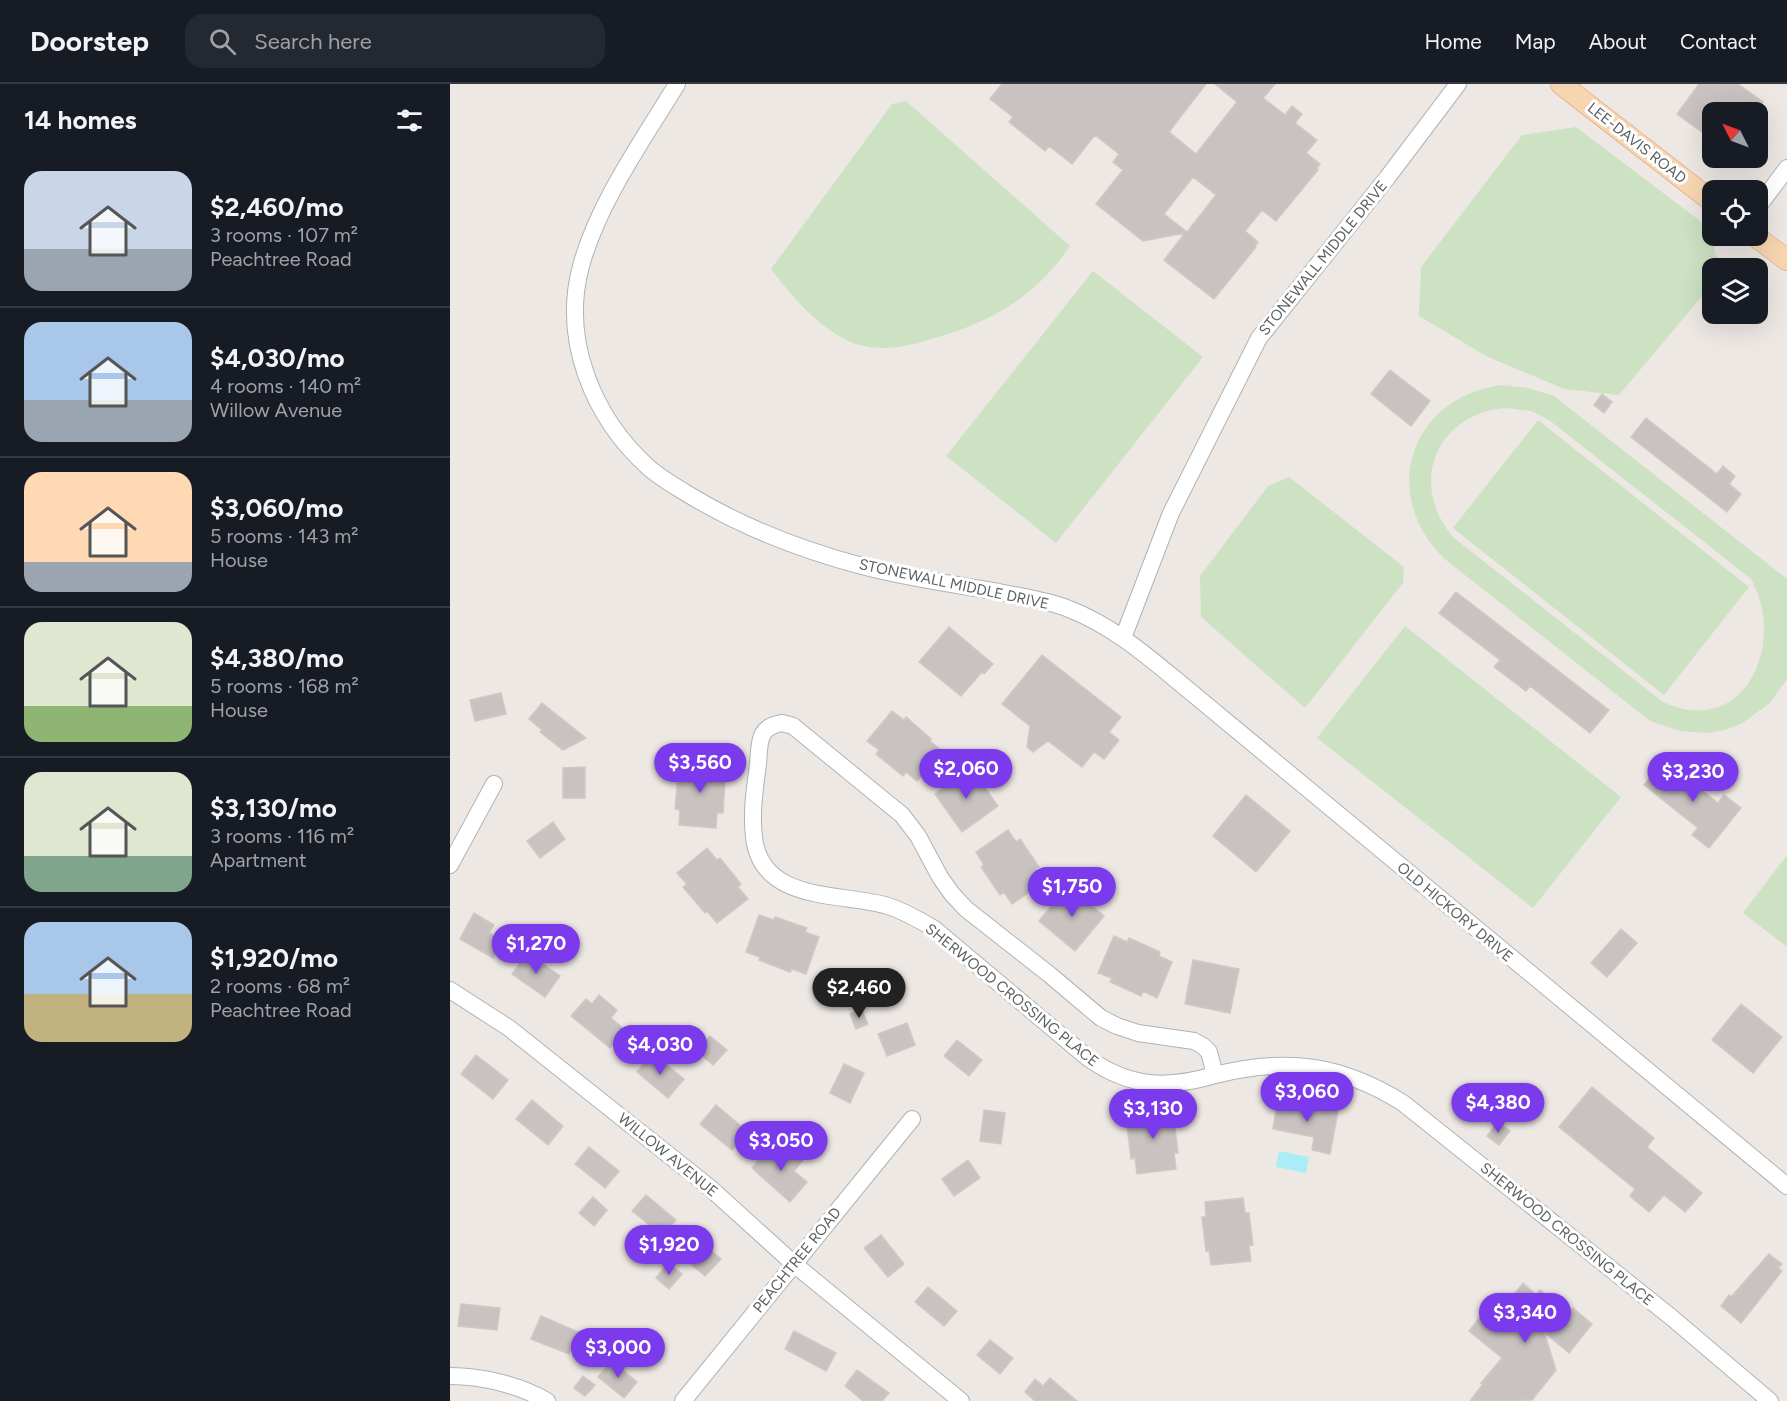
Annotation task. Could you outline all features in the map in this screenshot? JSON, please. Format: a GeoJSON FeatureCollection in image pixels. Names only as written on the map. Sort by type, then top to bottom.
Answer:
{"type":"FeatureCollection","features":[{"type":"Feature","properties":{"kind":"main road","name":"LEE-DAVIS ROAD"},"geometry":{"type":"LineString","coordinates":[[1561,84],[1702,193]]}},
{"type":"Feature","properties":{"kind":"main road"},"geometry":{"type":"LineString","coordinates":[[1768,246],[1787,260]]}},
{"type":"Feature","properties":{"kind":"street","name":"STONEWALL MIDDLE DRIVE"},"geometry":{"type":"LineString","coordinates":[[676,84],[607,202],[592,234],[575,293],[575,321],[580,357],[589,385],[602,411],[628,447],[649,468],[673,485],[731,518],[768,534],[863,566],[1037,599],[1095,620],[1123,638],[1171,513],[1259,338],[1458,84]]}},
{"type":"Feature","properties":{"kind":"street"},"geometry":{"type":"LineString","coordinates":[[1768,194],[1787,168]]}},
{"type":"Feature","properties":{"kind":"street","name":"OLD HICKORY DRIVE"},"geometry":{"type":"LineString","coordinates":[[1123,638],[1787,1186]]}},
{"type":"Feature","properties":{"kind":"street","name":"SHERWOOD CROSSING PLACE"},"geometry":{"type":"LineString","coordinates":[[1215,1075],[1209,1052],[1194,1041],[1138,1034],[1101,1018],[966,909],[939,878],[918,836],[902,815],[793,726],[782,723],[773,724],[765,729],[760,738],[755,788],[754,837],[764,864],[774,876],[798,890],[889,906],[912,915],[933,928],[978,964],[1088,1058],[1124,1079],[1170,1084],[1194,1082],[1215,1075],[1260,1067],[1292,1066],[1329,1069],[1383,1090],[1403,1103],[1657,1306],[1770,1401]]}},
{"type":"Feature","properties":{"kind":"street"},"geometry":{"type":"LineString","coordinates":[[450,865],[494,784]]}},
{"type":"Feature","properties":{"kind":"street","name":"WILLOW AVENUE"},"geometry":{"type":"LineString","coordinates":[[450,990],[509,1028],[709,1187],[795,1264],[961,1401]]}},
{"type":"Feature","properties":{"kind":"street","name":"PEACHTREE ROAD"},"geometry":{"type":"LineString","coordinates":[[683,1401],[912,1119]]}},
{"type":"Feature","properties":{"kind":"street"},"geometry":{"type":"LineString","coordinates":[[450,1376],[485,1380],[514,1387],[547,1401]]}},
{"type":"Feature","properties":{"kind":"green space"},"geometry":{"type":"Polygon","coordinates":[[[906,101],[1070,246],[1056,264],[1026,294],[990,317],[971,326],[910,345],[874,348],[856,344],[831,331],[798,302],[771,269],[892,104],[906,101]]]}},
{"type":"Feature","properties":{"kind":"green space"},"geometry":{"type":"Polygon","coordinates":[[[1576,127],[1702,222],[1702,246],[1714,246],[1718,258],[1702,258],[1702,296],[1619,395],[1564,389],[1486,356],[1419,316],[1421,267],[1522,135],[1576,127]]]}},
{"type":"Feature","properties":{"kind":"green space"},"geometry":{"type":"Polygon","coordinates":[[[1093,271],[1203,357],[1056,543],[946,456],[1093,271]]]}},
{"type":"Feature","properties":{"kind":"green space"},"geometry":{"type":"Polygon","coordinates":[[[1502,385],[1528,388],[1554,396],[1787,579],[1787,679],[1770,703],[1741,724],[1709,733],[1680,731],[1650,721],[1446,560],[1425,535],[1413,508],[1409,480],[1414,453],[1425,429],[1444,409],[1470,393],[1502,385]],[[1506,408],[1482,413],[1462,423],[1446,437],[1436,455],[1431,475],[1432,496],[1440,517],[1454,538],[1663,702],[1692,710],[1716,708],[1736,697],[1751,679],[1761,656],[1764,631],[1761,604],[1751,579],[1549,420],[1531,411],[1506,408]]]}},
{"type":"Feature","properties":{"kind":"green space"},"geometry":{"type":"Polygon","coordinates":[[[1538,420],[1749,587],[1664,695],[1453,528],[1538,420]]]}},
{"type":"Feature","properties":{"kind":"green space"},"geometry":{"type":"Polygon","coordinates":[[[1289,477],[1404,567],[1403,583],[1305,708],[1201,617],[1200,576],[1268,486],[1289,477]]]}},
{"type":"Feature","properties":{"kind":"green space"},"geometry":{"type":"Polygon","coordinates":[[[1405,626],[1621,797],[1533,908],[1317,738],[1405,626]]]}},
{"type":"Feature","properties":{"kind":"green space"},"geometry":{"type":"Polygon","coordinates":[[[1787,855],[1787,947],[1743,913],[1787,855]]]}},
{"type":"Feature","properties":{"kind":"water"},"geometry":{"type":"Polygon","coordinates":[[[1279,1151],[1309,1157],[1306,1173],[1276,1167],[1279,1151]]]}},
{"type":"Feature","properties":{"kind":"building"},"geometry":{"type":"Polygon","coordinates":[[[1002,84],[1206,84],[1169,132],[1196,154],[1237,102],[1215,84],[1275,84],[1263,98],[1285,115],[1292,106],[1302,114],[1295,123],[1317,140],[1306,153],[1320,164],[1318,170],[1276,221],[1262,210],[1245,231],[1258,242],[1256,247],[1214,299],[1164,260],[1185,233],[1143,241],[1096,204],[1123,170],[1113,162],[1119,154],[1095,135],[1072,164],[1049,146],[1045,151],[1009,122],[1013,117],[990,99],[1002,84]],[[1193,177],[1164,214],[1187,232],[1216,195],[1193,177]]]}},
{"type":"Feature","properties":{"kind":"building"},"geometry":{"type":"Polygon","coordinates":[[[1699,84],[1738,84],[1763,102],[1702,102],[1702,132],[1677,114],[1699,84]]]}},
{"type":"Feature","properties":{"kind":"building"},"geometry":{"type":"Polygon","coordinates":[[[1390,370],[1430,401],[1411,426],[1371,394],[1390,370]]]}},
{"type":"Feature","properties":{"kind":"building"},"geometry":{"type":"Polygon","coordinates":[[[1602,394],[1612,402],[1604,413],[1594,405],[1602,394]]]}},
{"type":"Feature","properties":{"kind":"building"},"geometry":{"type":"Polygon","coordinates":[[[1646,418],[1717,474],[1723,466],[1735,476],[1729,484],[1741,494],[1727,512],[1631,437],[1646,418]]]}},
{"type":"Feature","properties":{"kind":"building"},"geometry":{"type":"Polygon","coordinates":[[[1456,592],[1609,710],[1590,733],[1530,686],[1526,691],[1494,667],[1500,660],[1439,613],[1456,592]]]}},
{"type":"Feature","properties":{"kind":"building"},"geometry":{"type":"Polygon","coordinates":[[[949,627],[993,664],[984,674],[982,672],[961,696],[919,662],[949,627]]]}},
{"type":"Feature","properties":{"kind":"building"},"geometry":{"type":"Polygon","coordinates":[[[1042,655],[1121,717],[1109,732],[1119,740],[1104,759],[1094,752],[1082,767],[1048,741],[1033,752],[1027,747],[1030,726],[1002,704],[1042,655]]]}},
{"type":"Feature","properties":{"kind":"building"},"geometry":{"type":"Polygon","coordinates":[[[501,693],[506,714],[475,721],[470,700],[501,693]]]}},
{"type":"Feature","properties":{"kind":"building"},"geometry":{"type":"Polygon","coordinates":[[[542,703],[586,738],[563,750],[540,732],[542,730],[529,719],[542,703]]]}},
{"type":"Feature","properties":{"kind":"building"},"geometry":{"type":"Polygon","coordinates":[[[892,711],[904,720],[906,717],[942,751],[917,781],[906,772],[903,776],[876,754],[879,750],[867,741],[892,711]]]}},
{"type":"Feature","properties":{"kind":"building"},"geometry":{"type":"Polygon","coordinates":[[[1664,760],[1718,803],[1724,795],[1741,808],[1709,848],[1692,835],[1698,828],[1644,785],[1664,760]]]}},
{"type":"Feature","properties":{"kind":"building"},"geometry":{"type":"Polygon","coordinates":[[[683,761],[722,764],[721,780],[725,780],[723,813],[717,813],[716,828],[679,825],[680,810],[675,809],[678,776],[682,777],[683,761]]]}},
{"type":"Feature","properties":{"kind":"building"},"geometry":{"type":"Polygon","coordinates":[[[585,767],[585,798],[563,798],[563,768],[585,767]]]}},
{"type":"Feature","properties":{"kind":"building"},"geometry":{"type":"Polygon","coordinates":[[[971,768],[998,806],[962,832],[935,794],[971,768]]]}},
{"type":"Feature","properties":{"kind":"building"},"geometry":{"type":"Polygon","coordinates":[[[1246,795],[1290,831],[1256,872],[1213,836],[1246,795]]]}},
{"type":"Feature","properties":{"kind":"building"},"geometry":{"type":"Polygon","coordinates":[[[553,822],[565,839],[540,858],[527,841],[553,822]]]}},
{"type":"Feature","properties":{"kind":"building"},"geometry":{"type":"Polygon","coordinates":[[[1008,830],[1016,842],[1020,839],[1039,867],[1035,869],[1044,882],[1012,904],[1004,892],[1000,895],[981,867],[984,865],[976,852],[1008,830]]]}},
{"type":"Feature","properties":{"kind":"building"},"geometry":{"type":"Polygon","coordinates":[[[707,848],[717,860],[720,858],[741,884],[738,887],[748,899],[717,923],[707,911],[705,913],[683,887],[687,884],[677,873],[707,848]]]}},
{"type":"Feature","properties":{"kind":"building"},"geometry":{"type":"Polygon","coordinates":[[[1068,886],[1104,916],[1075,951],[1039,921],[1068,886]]]}},
{"type":"Feature","properties":{"kind":"building"},"geometry":{"type":"Polygon","coordinates":[[[474,913],[494,925],[489,933],[503,941],[493,958],[460,939],[474,913]]]}},
{"type":"Feature","properties":{"kind":"building"},"geometry":{"type":"Polygon","coordinates":[[[759,915],[774,920],[775,917],[807,928],[805,932],[819,937],[806,974],[792,969],[790,972],[759,960],[760,957],[746,952],[759,915]]]}},
{"type":"Feature","properties":{"kind":"building"},"geometry":{"type":"Polygon","coordinates":[[[1621,929],[1637,943],[1607,977],[1591,963],[1621,929]]]}},
{"type":"Feature","properties":{"kind":"building"},"geometry":{"type":"Polygon","coordinates":[[[1114,936],[1127,942],[1129,938],[1160,952],[1159,956],[1172,962],[1157,998],[1143,991],[1141,996],[1110,982],[1112,978],[1098,973],[1114,936]]]}},
{"type":"Feature","properties":{"kind":"building"},"geometry":{"type":"Polygon","coordinates":[[[527,953],[560,976],[545,997],[512,974],[527,953]]]}},
{"type":"Feature","properties":{"kind":"building"},"geometry":{"type":"Polygon","coordinates":[[[1193,960],[1239,969],[1230,1013],[1185,1004],[1193,960]]]}},
{"type":"Feature","properties":{"kind":"building"},"geometry":{"type":"Polygon","coordinates":[[[599,995],[617,1010],[611,1018],[625,1030],[610,1048],[571,1016],[586,999],[592,1004],[599,995]]]}},
{"type":"Feature","properties":{"kind":"building"},"geometry":{"type":"Polygon","coordinates":[[[1741,1004],[1782,1037],[1753,1073],[1712,1040],[1741,1004]]]}},
{"type":"Feature","properties":{"kind":"building"},"geometry":{"type":"Polygon","coordinates":[[[861,1009],[868,1024],[856,1029],[850,1014],[861,1009]]]}},
{"type":"Feature","properties":{"kind":"building"},"geometry":{"type":"Polygon","coordinates":[[[907,1023],[915,1045],[887,1056],[878,1034],[907,1023]]]}},
{"type":"Feature","properties":{"kind":"building"},"geometry":{"type":"Polygon","coordinates":[[[710,1036],[727,1050],[713,1065],[697,1051],[710,1036]]]}},
{"type":"Feature","properties":{"kind":"building"},"geometry":{"type":"Polygon","coordinates":[[[957,1040],[982,1060],[969,1076],[944,1056],[957,1040]]]}},
{"type":"Feature","properties":{"kind":"building"},"geometry":{"type":"Polygon","coordinates":[[[652,1053],[684,1079],[668,1098],[637,1072],[652,1053]]]}},
{"type":"Feature","properties":{"kind":"building"},"geometry":{"type":"Polygon","coordinates":[[[476,1055],[508,1080],[493,1099],[461,1074],[476,1055]]]}},
{"type":"Feature","properties":{"kind":"building"},"geometry":{"type":"Polygon","coordinates":[[[844,1064],[864,1073],[850,1103],[830,1093],[844,1064]]]}},
{"type":"Feature","properties":{"kind":"building"},"geometry":{"type":"Polygon","coordinates":[[[1592,1087],[1654,1138],[1647,1147],[1702,1193],[1685,1212],[1664,1195],[1649,1212],[1630,1196],[1635,1189],[1559,1127],[1592,1087]]]}},
{"type":"Feature","properties":{"kind":"building"},"geometry":{"type":"Polygon","coordinates":[[[1278,1099],[1338,1111],[1330,1154],[1312,1150],[1314,1137],[1273,1129],[1278,1099]]]}},
{"type":"Feature","properties":{"kind":"building"},"geometry":{"type":"Polygon","coordinates":[[[532,1100],[563,1126],[548,1145],[516,1119],[532,1100]]]}},
{"type":"Feature","properties":{"kind":"building"},"geometry":{"type":"Polygon","coordinates":[[[716,1105],[747,1131],[732,1150],[700,1124],[716,1105]]]}},
{"type":"Feature","properties":{"kind":"building"},"geometry":{"type":"Polygon","coordinates":[[[1169,1105],[1170,1121],[1174,1121],[1178,1153],[1174,1153],[1176,1169],[1137,1174],[1135,1158],[1131,1159],[1127,1125],[1132,1125],[1130,1110],[1169,1105]]]}},
{"type":"Feature","properties":{"kind":"building"},"geometry":{"type":"Polygon","coordinates":[[[984,1110],[1005,1113],[1001,1144],[980,1141],[984,1110]]]}},
{"type":"Feature","properties":{"kind":"building"},"geometry":{"type":"Polygon","coordinates":[[[1498,1122],[1510,1131],[1499,1145],[1487,1136],[1498,1122]]]}},
{"type":"Feature","properties":{"kind":"building"},"geometry":{"type":"Polygon","coordinates":[[[783,1144],[803,1160],[794,1171],[807,1182],[790,1202],[752,1168],[768,1149],[774,1155],[783,1144]]]}},
{"type":"Feature","properties":{"kind":"building"},"geometry":{"type":"Polygon","coordinates":[[[589,1147],[619,1171],[605,1188],[575,1164],[589,1147]]]}},
{"type":"Feature","properties":{"kind":"building"},"geometry":{"type":"Polygon","coordinates":[[[968,1160],[980,1178],[954,1196],[942,1179],[968,1160]]]}},
{"type":"Feature","properties":{"kind":"building"},"geometry":{"type":"Polygon","coordinates":[[[646,1195],[676,1220],[662,1235],[632,1211],[646,1195]]]}},
{"type":"Feature","properties":{"kind":"building"},"geometry":{"type":"Polygon","coordinates":[[[593,1197],[607,1210],[594,1226],[579,1213],[593,1197]]]}},
{"type":"Feature","properties":{"kind":"building"},"geometry":{"type":"Polygon","coordinates":[[[1243,1198],[1245,1213],[1249,1213],[1253,1245],[1249,1246],[1251,1261],[1211,1265],[1209,1250],[1206,1251],[1202,1217],[1206,1217],[1205,1202],[1243,1198]]]}},
{"type":"Feature","properties":{"kind":"building"},"geometry":{"type":"Polygon","coordinates":[[[881,1235],[904,1264],[888,1277],[864,1248],[881,1235]]]}},
{"type":"Feature","properties":{"kind":"building"},"geometry":{"type":"Polygon","coordinates":[[[701,1242],[721,1259],[705,1276],[686,1260],[701,1242]]]}},
{"type":"Feature","properties":{"kind":"building"},"geometry":{"type":"Polygon","coordinates":[[[1769,1254],[1782,1264],[1778,1268],[1782,1271],[1741,1323],[1721,1306],[1769,1254]]]}},
{"type":"Feature","properties":{"kind":"building"},"geometry":{"type":"Polygon","coordinates":[[[668,1263],[682,1274],[669,1289],[656,1278],[668,1263]]]}},
{"type":"Feature","properties":{"kind":"building"},"geometry":{"type":"Polygon","coordinates":[[[1523,1283],[1536,1295],[1540,1290],[1569,1313],[1573,1308],[1592,1324],[1569,1353],[1544,1332],[1556,1370],[1532,1400],[1470,1401],[1483,1384],[1481,1383],[1502,1358],[1469,1331],[1484,1312],[1494,1320],[1523,1283]]]}},
{"type":"Feature","properties":{"kind":"building"},"geometry":{"type":"Polygon","coordinates":[[[928,1287],[957,1311],[944,1326],[915,1302],[928,1287]]]}},
{"type":"Feature","properties":{"kind":"building"},"geometry":{"type":"Polygon","coordinates":[[[461,1304],[500,1308],[497,1330],[458,1326],[461,1304]]]}},
{"type":"Feature","properties":{"kind":"building"},"geometry":{"type":"Polygon","coordinates":[[[541,1316],[578,1332],[569,1354],[531,1339],[541,1316]]]}},
{"type":"Feature","properties":{"kind":"building"},"geometry":{"type":"Polygon","coordinates":[[[794,1331],[836,1353],[826,1371],[785,1349],[794,1331]]]}},
{"type":"Feature","properties":{"kind":"building"},"geometry":{"type":"Polygon","coordinates":[[[990,1340],[1013,1358],[1000,1374],[977,1355],[990,1340]]]}},
{"type":"Feature","properties":{"kind":"building"},"geometry":{"type":"Polygon","coordinates":[[[612,1361],[637,1382],[624,1398],[598,1377],[612,1361]]]}},
{"type":"Feature","properties":{"kind":"building"},"geometry":{"type":"Polygon","coordinates":[[[857,1370],[889,1393],[882,1401],[863,1401],[845,1386],[857,1370]]]}},
{"type":"Feature","properties":{"kind":"building"},"geometry":{"type":"Polygon","coordinates":[[[583,1376],[595,1385],[585,1396],[574,1388],[583,1376]]]}},
{"type":"Feature","properties":{"kind":"building"},"geometry":{"type":"Polygon","coordinates":[[[1050,1378],[1077,1401],[1035,1401],[1025,1392],[1035,1379],[1043,1386],[1050,1378]]]}}]}
